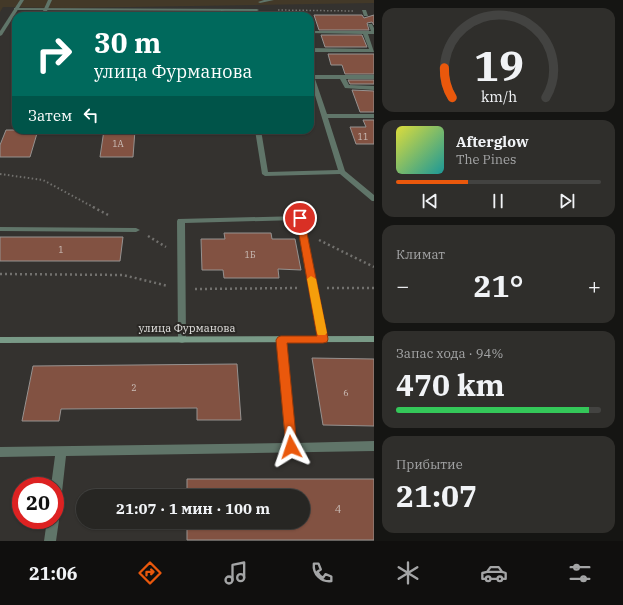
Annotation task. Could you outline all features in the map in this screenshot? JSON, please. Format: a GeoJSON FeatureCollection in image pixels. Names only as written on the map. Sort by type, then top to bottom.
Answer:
{"type":"FeatureCollection","features":[{"type":"Feature","properties":{"kind":"main road","name":"улица Фурманова"},"geometry":{"type":"LineString","coordinates":[[0,340],[374,339]]}},
{"type":"Feature","properties":{"kind":"street"},"geometry":{"type":"LineString","coordinates":[[14,12],[22,0]]}},
{"type":"Feature","properties":{"kind":"street"},"geometry":{"type":"LineString","coordinates":[[46,10],[50,0]]}},
{"type":"Feature","properties":{"kind":"street"},"geometry":{"type":"LineString","coordinates":[[234,12],[257,10],[260,1],[272,0]]}},
{"type":"Feature","properties":{"kind":"street"},"geometry":{"type":"LineString","coordinates":[[16,9],[164,12]]}},
{"type":"Feature","properties":{"kind":"street"},"geometry":{"type":"LineString","coordinates":[[0,35],[12,16]]}},
{"type":"Feature","properties":{"kind":"street"},"geometry":{"type":"LineString","coordinates":[[314,32],[374,33],[370,25]]}},
{"type":"Feature","properties":{"kind":"street"},"geometry":{"type":"LineString","coordinates":[[314,50],[372,51],[365,33]]}},
{"type":"Feature","properties":{"kind":"street"},"geometry":{"type":"LineString","coordinates":[[314,74],[342,77],[374,77]]}},
{"type":"Feature","properties":{"kind":"street"},"geometry":{"type":"LineString","coordinates":[[342,77],[347,87],[374,88]]}},
{"type":"Feature","properties":{"kind":"street"},"geometry":{"type":"LineString","coordinates":[[314,84],[342,172],[374,199]]}},
{"type":"Feature","properties":{"kind":"street"},"geometry":{"type":"LineString","coordinates":[[324,116],[374,116]]}},
{"type":"Feature","properties":{"kind":"street"},"geometry":{"type":"LineString","coordinates":[[259,134],[265,174],[342,172]]}},
{"type":"Feature","properties":{"kind":"street"},"geometry":{"type":"LineString","coordinates":[[182,340],[182,221],[300,218],[323,339]]}},
{"type":"Feature","properties":{"kind":"street"},"geometry":{"type":"LineString","coordinates":[[0,229],[136,230]]}},
{"type":"Feature","properties":{"kind":"street"},"geometry":{"type":"LineString","coordinates":[[281,340],[291,447]]}},
{"type":"Feature","properties":{"kind":"street"},"geometry":{"type":"LineString","coordinates":[[0,452],[374,446]]}},
{"type":"Feature","properties":{"kind":"street"},"geometry":{"type":"LineString","coordinates":[[58,477],[61,451]]}},
{"type":"Feature","properties":{"kind":"street"},"geometry":{"type":"LineString","coordinates":[[50,541],[52,529]]}},
{"type":"Feature","properties":{"kind":"path"},"geometry":{"type":"LineString","coordinates":[[257,10],[365,13]]}},
{"type":"Feature","properties":{"kind":"path"},"geometry":{"type":"LineString","coordinates":[[0,174],[43,180],[182,255]]}},
{"type":"Feature","properties":{"kind":"path"},"geometry":{"type":"LineString","coordinates":[[302,232],[374,267]]}},
{"type":"Feature","properties":{"kind":"shaded area"},"geometry":{"type":"Polygon","coordinates":[[[0,0],[374,0],[374,3],[68,8],[3,7],[0,12],[0,0]]]}},
{"type":"Feature","properties":{"kind":"building"},"geometry":{"type":"Polygon","coordinates":[[[314,15],[362,15],[364,18],[374,15],[374,25],[372,22],[367,23],[369,30],[319,30],[314,15]]]}},
{"type":"Feature","properties":{"kind":"building"},"geometry":{"type":"Polygon","coordinates":[[[321,35],[362,35],[367,47],[325,47],[321,35]]]}},
{"type":"Feature","properties":{"kind":"building"},"geometry":{"type":"Polygon","coordinates":[[[328,54],[374,54],[374,74],[345,74],[342,65],[331,65],[328,54]]]}},
{"type":"Feature","properties":{"kind":"building"},"geometry":{"type":"Polygon","coordinates":[[[348,80],[374,80],[374,84],[350,84],[348,80]]]}},
{"type":"Feature","properties":{"kind":"building"},"geometry":{"type":"Polygon","coordinates":[[[352,90],[374,91],[374,112],[360,112],[352,90]]]}},
{"type":"Feature","properties":{"kind":"building"},"geometry":{"type":"Polygon","coordinates":[[[363,120],[374,120],[374,144],[356,144],[350,127],[366,127],[363,120]]]}},
{"type":"Feature","properties":{"kind":"building"},"geometry":{"type":"Polygon","coordinates":[[[6,130],[12,130],[12,134],[37,134],[30,157],[0,157],[0,145],[6,130]]]}},
{"type":"Feature","properties":{"kind":"building"},"geometry":{"type":"Polygon","coordinates":[[[103,134],[135,134],[133,157],[100,157],[103,134]]]}},
{"type":"Feature","properties":{"kind":"building"},"geometry":{"type":"Polygon","coordinates":[[[224,233],[271,233],[272,239],[295,239],[301,270],[278,269],[279,278],[224,278],[223,270],[202,270],[201,239],[225,239],[224,233]]]}},
{"type":"Feature","properties":{"kind":"building"},"geometry":{"type":"Polygon","coordinates":[[[0,237],[123,237],[120,261],[0,261],[0,237]]]}},
{"type":"Feature","properties":{"kind":"building"},"geometry":{"type":"Polygon","coordinates":[[[312,358],[374,359],[374,426],[323,425],[312,358]]]}},
{"type":"Feature","properties":{"kind":"building"},"geometry":{"type":"Polygon","coordinates":[[[237,364],[241,420],[197,420],[197,408],[61,409],[59,421],[22,421],[33,366],[237,364]]]}},
{"type":"Feature","properties":{"kind":"building"},"geometry":{"type":"Polygon","coordinates":[[[187,479],[374,479],[374,540],[187,540],[187,529],[310,529],[310,489],[187,489],[187,479]]]}},
{"type":"Feature","properties":{"kind":"slow traffic"},"geometry":{"type":"LineString","coordinates":[[311,279],[322,333]]}},
{"type":"Feature","properties":{"kind":"route"},"geometry":{"type":"LineString","coordinates":[[291,447],[281,340],[323,339],[300,218]]}}]}
